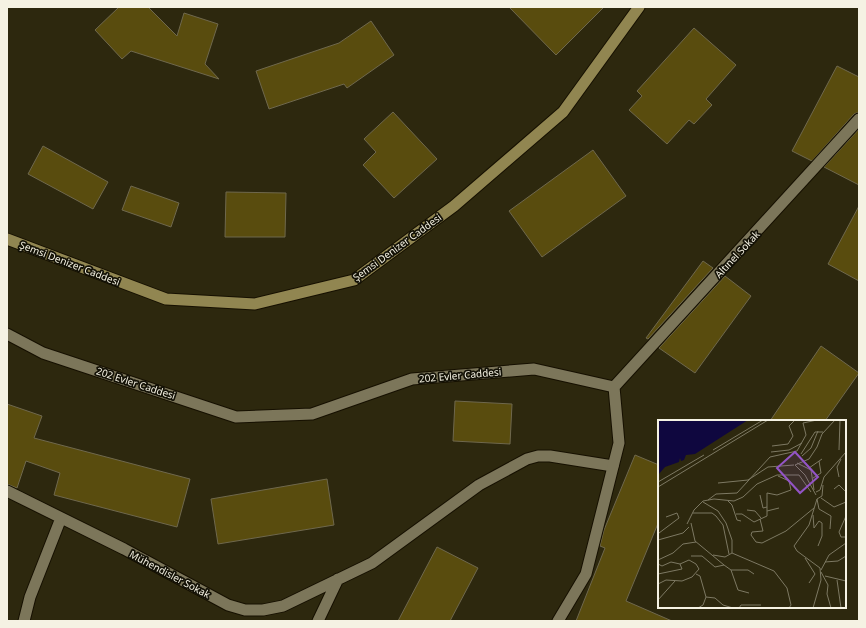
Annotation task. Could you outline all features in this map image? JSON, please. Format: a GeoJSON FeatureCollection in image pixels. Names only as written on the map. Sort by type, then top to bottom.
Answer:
{"type":"FeatureCollection","features":[{"type":"Feature","properties":{"kind":"main road","name":"Şemsi Denizer Caddesi"},"geometry":{"type":"LineString","coordinates":[[7,239],[166,299],[255,304],[354,280],[454,206],[563,112],[639,7]]}},
{"type":"Feature","properties":{"kind":"street","name":"Altınel Sokak"},"geometry":{"type":"LineString","coordinates":[[614,387],[859,120]]}},
{"type":"Feature","properties":{"kind":"street","name":"202 Evler Caddesi"},"geometry":{"type":"LineString","coordinates":[[7,334],[44,353],[236,417],[312,414],[412,379],[534,369],[614,387]]}},
{"type":"Feature","properties":{"kind":"street"},"geometry":{"type":"LineString","coordinates":[[558,621],[586,574],[619,443],[614,387]]}},
{"type":"Feature","properties":{"kind":"street","name":"Mühendisler Sokak"},"geometry":{"type":"LineString","coordinates":[[7,491],[228,605],[245,610],[263,610],[283,606],[372,563],[479,486],[527,459],[538,456],[550,456],[613,466]]}},
{"type":"Feature","properties":{"kind":"street"},"geometry":{"type":"LineString","coordinates":[[24,621],[30,597],[61,518]]}},
{"type":"Feature","properties":{"kind":"street"},"geometry":{"type":"LineString","coordinates":[[318,621],[338,579]]}},
{"type":"Feature","properties":{"kind":"building"},"geometry":{"type":"Polygon","coordinates":[[[119,7],[148,7],[177,36],[184,13],[218,24],[205,64],[219,79],[131,51],[122,59],[95,30],[119,7]]]}},
{"type":"Feature","properties":{"kind":"building"},"geometry":{"type":"Polygon","coordinates":[[[509,7],[604,7],[556,55],[509,7]]]}},
{"type":"Feature","properties":{"kind":"building"},"geometry":{"type":"Polygon","coordinates":[[[371,21],[394,55],[347,88],[344,84],[269,109],[256,71],[339,43],[371,21]]]}},
{"type":"Feature","properties":{"kind":"building"},"geometry":{"type":"Polygon","coordinates":[[[694,28],[736,65],[706,99],[712,105],[694,124],[689,120],[667,144],[629,110],[642,96],[637,91],[694,28]]]}},
{"type":"Feature","properties":{"kind":"building"},"geometry":{"type":"Polygon","coordinates":[[[837,66],[859,77],[859,112],[854,114],[812,161],[792,151],[837,66]]]}},
{"type":"Feature","properties":{"kind":"building"},"geometry":{"type":"Polygon","coordinates":[[[393,112],[437,159],[394,198],[363,165],[376,152],[364,139],[393,112]]]}},
{"type":"Feature","properties":{"kind":"building"},"geometry":{"type":"Polygon","coordinates":[[[859,129],[859,185],[824,167],[859,129]]]}},
{"type":"Feature","properties":{"kind":"building"},"geometry":{"type":"Polygon","coordinates":[[[43,146],[108,182],[93,209],[28,174],[43,146]]]}},
{"type":"Feature","properties":{"kind":"building"},"geometry":{"type":"Polygon","coordinates":[[[593,150],[626,196],[542,257],[509,211],[593,150]]]}},
{"type":"Feature","properties":{"kind":"building"},"geometry":{"type":"Polygon","coordinates":[[[131,186],[179,203],[171,227],[122,210],[131,186]]]}},
{"type":"Feature","properties":{"kind":"building"},"geometry":{"type":"Polygon","coordinates":[[[226,192],[286,193],[285,237],[225,237],[226,192]]]}},
{"type":"Feature","properties":{"kind":"building"},"geometry":{"type":"Polygon","coordinates":[[[859,206],[859,281],[828,264],[859,206]]]}},
{"type":"Feature","properties":{"kind":"building"},"geometry":{"type":"Polygon","coordinates":[[[703,261],[713,268],[648,339],[646,338],[703,261]]]}},
{"type":"Feature","properties":{"kind":"building"},"geometry":{"type":"Polygon","coordinates":[[[725,276],[751,296],[695,373],[659,348],[725,276]]]}},
{"type":"Feature","properties":{"kind":"building"},"geometry":{"type":"Polygon","coordinates":[[[821,346],[859,373],[826,420],[771,420],[821,346]]]}},
{"type":"Feature","properties":{"kind":"building"},"geometry":{"type":"Polygon","coordinates":[[[455,401],[512,404],[510,444],[453,441],[455,401]]]}},
{"type":"Feature","properties":{"kind":"building"},"geometry":{"type":"Polygon","coordinates":[[[7,404],[42,416],[34,438],[190,479],[177,527],[54,495],[60,473],[26,461],[17,488],[7,484],[7,404]]]}},
{"type":"Feature","properties":{"kind":"building"},"geometry":{"type":"Polygon","coordinates":[[[635,455],[658,465],[658,523],[626,601],[672,621],[576,621],[605,548],[600,546],[604,530],[635,455]]]}},
{"type":"Feature","properties":{"kind":"building"},"geometry":{"type":"Polygon","coordinates":[[[327,479],[334,525],[218,544],[211,499],[327,479]]]}},
{"type":"Feature","properties":{"kind":"building"},"geometry":{"type":"Polygon","coordinates":[[[437,547],[478,568],[450,621],[398,621],[437,547]]]}}]}
